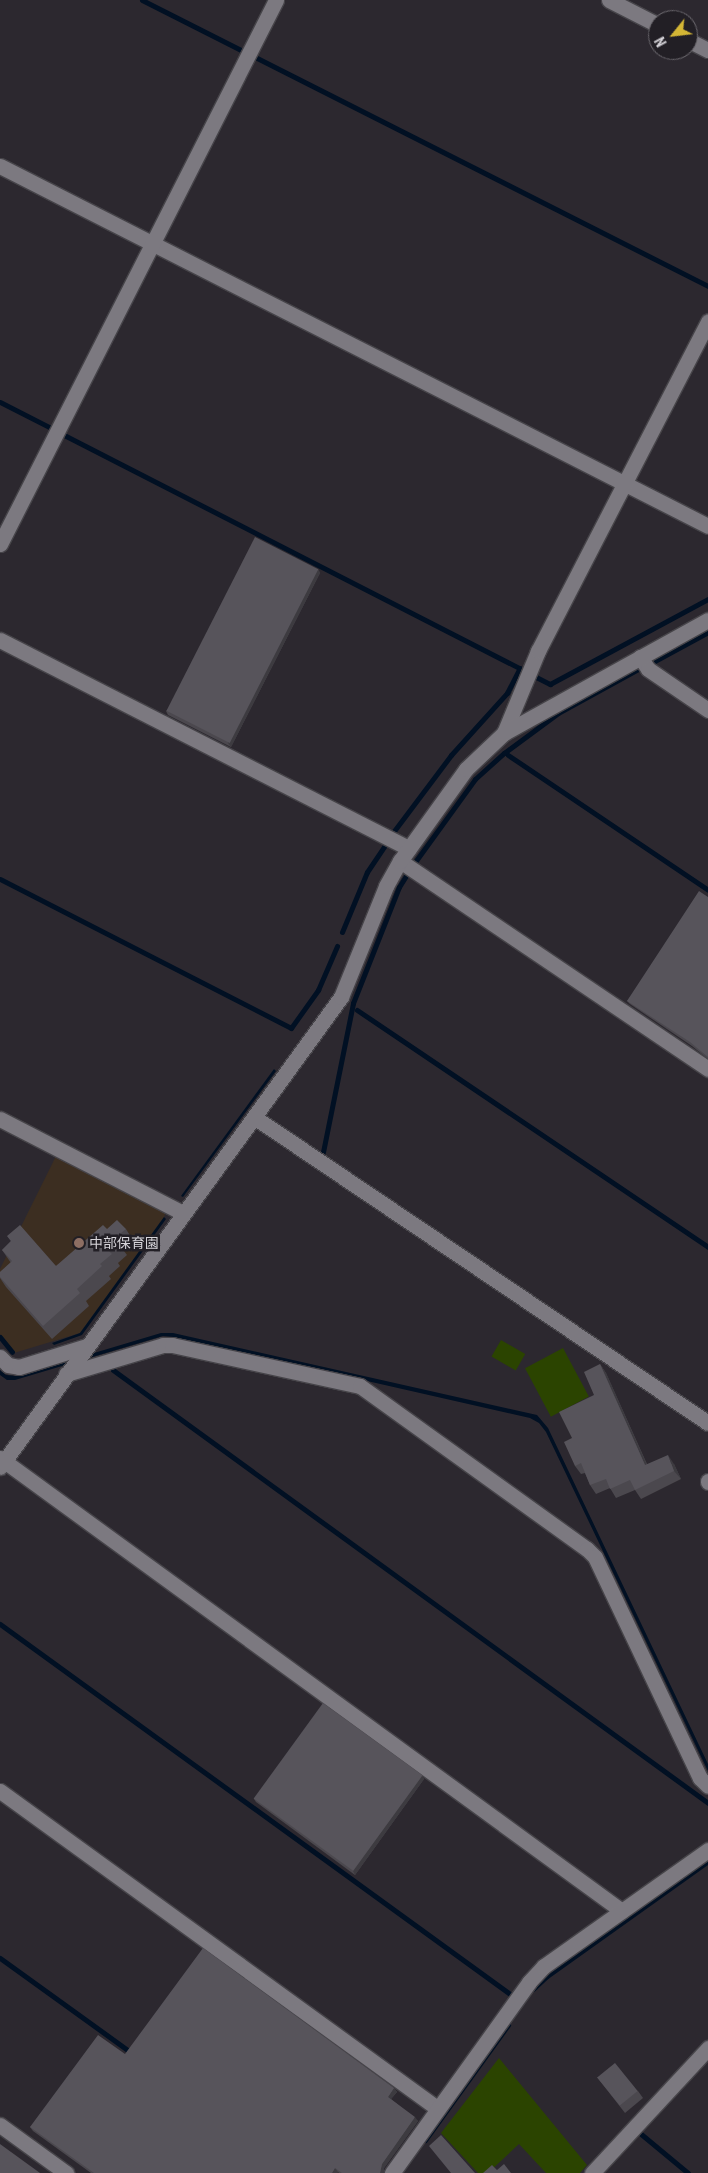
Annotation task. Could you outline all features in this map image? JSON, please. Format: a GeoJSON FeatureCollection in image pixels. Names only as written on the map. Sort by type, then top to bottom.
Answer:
{"type":"FeatureCollection","features":[{"type":"Feature","properties":{"kind":"street"},"geometry":{"type":"LineString","coordinates":[[0,544],[276,0]]}},
{"type":"Feature","properties":{"kind":"street"},"geometry":{"type":"LineString","coordinates":[[609,0],[648,20]]}},
{"type":"Feature","properties":{"kind":"street"},"geometry":{"type":"LineString","coordinates":[[0,166],[708,526]]}},
{"type":"Feature","properties":{"kind":"street"},"geometry":{"type":"LineString","coordinates":[[504,733],[538,651],[708,321]]}},
{"type":"Feature","properties":{"kind":"street"},"geometry":{"type":"LineString","coordinates":[[622,1911],[1,1462],[341,997],[386,886],[400,861],[466,769],[504,733],[708,620]]}},
{"type":"Feature","properties":{"kind":"street"},"geometry":{"type":"LineString","coordinates":[[0,640],[409,848]]}},
{"type":"Feature","properties":{"kind":"street"},"geometry":{"type":"LineString","coordinates":[[640,657],[648,669],[708,710]]}},
{"type":"Feature","properties":{"kind":"street"},"geometry":{"type":"LineString","coordinates":[[400,861],[708,1069]]}},
{"type":"Feature","properties":{"kind":"street"},"geometry":{"type":"LineString","coordinates":[[254,1117],[708,1423]]}},
{"type":"Feature","properties":{"kind":"street"},"geometry":{"type":"LineString","coordinates":[[0,1119],[183,1214]]}},
{"type":"Feature","properties":{"kind":"street"},"geometry":{"type":"LineString","coordinates":[[68,1371],[164,1345],[172,1345],[360,1386],[587,1549],[595,1557],[700,1778],[708,1786]]}},
{"type":"Feature","properties":{"kind":"street"},"geometry":{"type":"LineString","coordinates":[[0,1357],[8,1365],[19,1366],[84,1350]]}},
{"type":"Feature","properties":{"kind":"street"},"geometry":{"type":"LineString","coordinates":[[0,1791],[437,2108]]}},
{"type":"Feature","properties":{"kind":"street"},"geometry":{"type":"LineString","coordinates":[[392,2173],[529,1982],[544,1966],[708,1850]]}},
{"type":"Feature","properties":{"kind":"street"},"geometry":{"type":"LineString","coordinates":[[592,2173],[708,2048]]}},
{"type":"Feature","properties":{"kind":"street"},"geometry":{"type":"LineString","coordinates":[[0,2125],[66,2173]]}},
{"type":"Feature","properties":{"kind":"shaded area","name":"中部保育園"},"geometry":{"type":"Polygon","coordinates":[[[57,1154],[166,1212],[80,1333],[14,1353],[0,1337],[0,1269],[57,1154]]]}},
{"type":"Feature","properties":{"kind":"green space"},"geometry":{"type":"Polygon","coordinates":[[[501,1340],[525,1354],[516,1370],[491,1356],[501,1340]]]}},
{"type":"Feature","properties":{"kind":"green space"},"geometry":{"type":"Polygon","coordinates":[[[563,1348],[589,1397],[551,1417],[525,1368],[563,1348]]]}},
{"type":"Feature","properties":{"kind":"green space"},"geometry":{"type":"Polygon","coordinates":[[[499,2058],[587,2165],[580,2173],[546,2173],[519,2144],[488,2173],[478,2173],[441,2133],[499,2058]]]}},
{"type":"Feature","properties":{"kind":"water"},"geometry":{"type":"Polygon","coordinates":[[[274,1069],[276,1071],[183,1197],[181,1196],[274,1069]]]}},
{"type":"Feature","properties":{"kind":"water"},"geometry":{"type":"Polygon","coordinates":[[[164,1217],[166,1219],[82,1335],[54,1345],[52,1343],[80,1333],[164,1217]]]}},
{"type":"Feature","properties":{"kind":"water"},"geometry":{"type":"Polygon","coordinates":[[[161,1333],[173,1333],[537,1415],[548,1428],[708,1764],[708,1771],[546,1432],[539,1423],[530,1418],[163,1336],[15,1380],[7,1380],[0,1375],[0,1370],[6,1375],[17,1376],[161,1333]]]}},
{"type":"Feature","properties":{"kind":"building"},"geometry":{"type":"Polygon","coordinates":[[[255,537],[318,569],[230,743],[166,711],[255,537]]]}},
{"type":"Feature","properties":{"kind":"building"},"geometry":{"type":"Polygon","coordinates":[[[699,891],[708,897],[708,1057],[690,1042],[627,1001],[699,891]]]}},
{"type":"Feature","properties":{"kind":"building"},"geometry":{"type":"Polygon","coordinates":[[[117,1220],[126,1229],[115,1238],[119,1242],[109,1251],[112,1254],[77,1289],[80,1293],[43,1326],[0,1277],[0,1272],[12,1261],[2,1250],[11,1241],[7,1236],[20,1225],[56,1266],[103,1225],[107,1229],[117,1220]]]}},
{"type":"Feature","properties":{"kind":"building"},"geometry":{"type":"Polygon","coordinates":[[[600,1364],[645,1465],[668,1455],[674,1471],[635,1490],[630,1480],[610,1489],[606,1479],[590,1485],[581,1463],[575,1466],[564,1442],[572,1438],[559,1412],[594,1395],[584,1372],[600,1364]]]}},
{"type":"Feature","properties":{"kind":"building"},"geometry":{"type":"Polygon","coordinates":[[[323,1703],[423,1775],[353,1871],[254,1798],[323,1703]]]}},
{"type":"Feature","properties":{"kind":"building"},"geometry":{"type":"Polygon","coordinates":[[[203,1948],[394,2088],[388,2097],[415,2117],[382,2164],[380,2173],[342,2173],[335,2168],[332,2173],[94,2173],[30,2127],[98,2035],[125,2054],[203,1948]]]}},
{"type":"Feature","properties":{"kind":"building"},"geometry":{"type":"Polygon","coordinates":[[[615,2063],[638,2091],[620,2105],[597,2077],[615,2063]]]}},
{"type":"Feature","properties":{"kind":"building"},"geometry":{"type":"Polygon","coordinates":[[[441,2135],[475,2173],[451,2173],[429,2146],[441,2135]]]}},
{"type":"Feature","properties":{"kind":"building"},"geometry":{"type":"Polygon","coordinates":[[[0,2144],[40,2173],[0,2173],[0,2144]]]}},
{"type":"Feature","properties":{"kind":"building"},"geometry":{"type":"Polygon","coordinates":[[[504,2164],[511,2173],[483,2173],[492,2165],[497,2170],[504,2164]]]}},
{"type":"Feature","properties":{"kind":"waterway"},"geometry":{"type":"LineString","coordinates":[[142,0],[243,51]]}},
{"type":"Feature","properties":{"kind":"waterway"},"geometry":{"type":"LineString","coordinates":[[257,58],[708,286]]}},
{"type":"Feature","properties":{"kind":"waterway"},"geometry":{"type":"LineString","coordinates":[[0,402],[51,428]]}},
{"type":"Feature","properties":{"kind":"waterway"},"geometry":{"type":"LineString","coordinates":[[64,435],[523,670]]}},
{"type":"Feature","properties":{"kind":"waterway"},"geometry":{"type":"LineString","coordinates":[[536,677],[550,684],[708,599]]}},
{"type":"Feature","properties":{"kind":"waterway"},"geometry":{"type":"LineString","coordinates":[[651,663],[708,632]]}},
{"type":"Feature","properties":{"kind":"waterway"},"geometry":{"type":"LineString","coordinates":[[394,831],[451,755],[507,693],[520,668]]}},
{"type":"Feature","properties":{"kind":"waterway"},"geometry":{"type":"LineString","coordinates":[[415,862],[475,779],[504,753],[558,713],[640,668]]}},
{"type":"Feature","properties":{"kind":"waterway"},"geometry":{"type":"LineString","coordinates":[[508,755],[708,890]]}},
{"type":"Feature","properties":{"kind":"waterway"},"geometry":{"type":"LineString","coordinates":[[342,932],[367,872],[385,845]]}},
{"type":"Feature","properties":{"kind":"waterway"},"geometry":{"type":"LineString","coordinates":[[323,1152],[353,1003],[399,887],[407,874]]}},
{"type":"Feature","properties":{"kind":"waterway"},"geometry":{"type":"LineString","coordinates":[[0,879],[291,1028],[318,990],[337,946]]}},
{"type":"Feature","properties":{"kind":"waterway"},"geometry":{"type":"LineString","coordinates":[[357,1010],[708,1247]]}},
{"type":"Feature","properties":{"kind":"waterway"},"geometry":{"type":"LineString","coordinates":[[0,1337],[12,1352]]}},
{"type":"Feature","properties":{"kind":"waterway"},"geometry":{"type":"LineString","coordinates":[[113,1370],[708,1803]]}},
{"type":"Feature","properties":{"kind":"waterway"},"geometry":{"type":"LineString","coordinates":[[0,1624],[510,1994]]}},
{"type":"Feature","properties":{"kind":"waterway"},"geometry":{"type":"LineString","coordinates":[[533,1989],[547,1976],[708,1861]]}},
{"type":"Feature","properties":{"kind":"waterway"},"geometry":{"type":"LineString","coordinates":[[0,1958],[133,2054]]}},
{"type":"Feature","properties":{"kind":"waterway"},"geometry":{"type":"LineString","coordinates":[[425,2140],[508,2025]]}},
{"type":"Feature","properties":{"kind":"waterway"},"geometry":{"type":"LineString","coordinates":[[641,2134],[688,2173]]}},
{"type":"Feature","properties":{"kind":"place","name":"中部保育園"},"geometry":{"type":"Point","coordinates":[79,1243]}}]}
